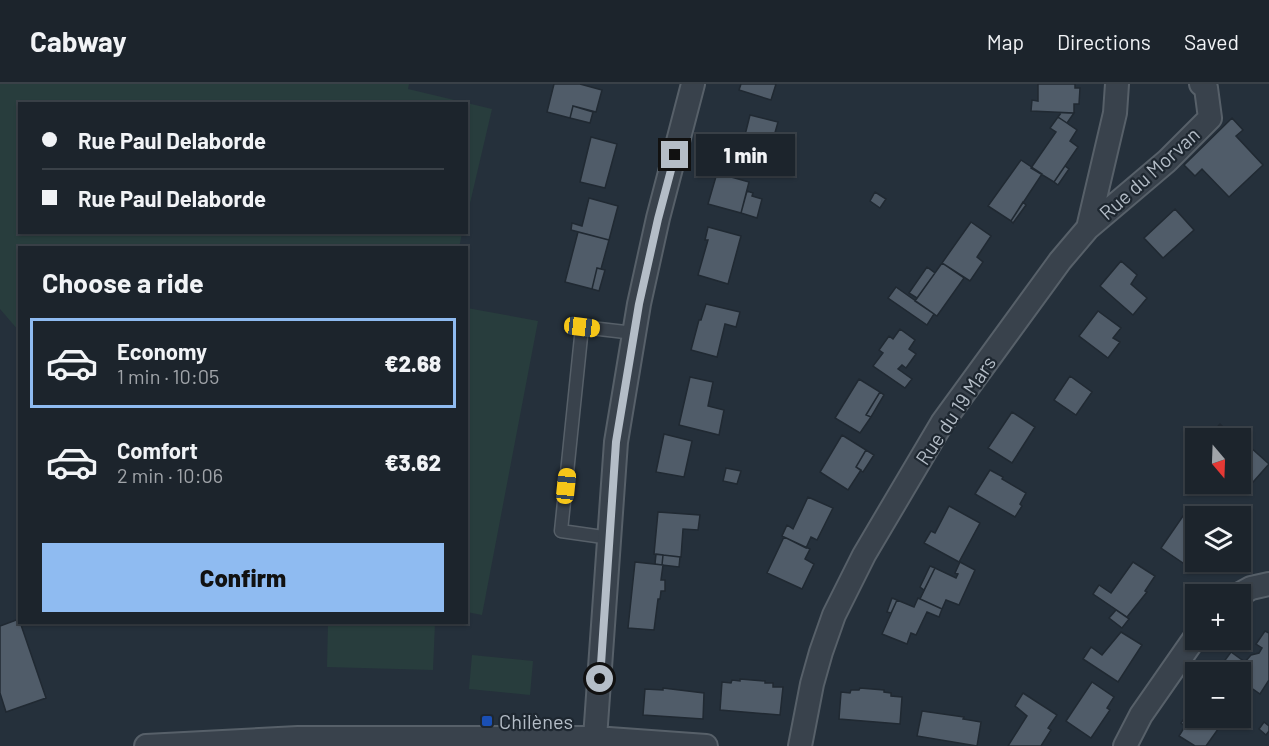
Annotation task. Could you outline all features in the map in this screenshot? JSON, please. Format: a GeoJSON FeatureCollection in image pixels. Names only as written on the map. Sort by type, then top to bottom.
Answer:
{"type":"FeatureCollection","features":[{"type":"Feature","properties":{"kind":"street"},"geometry":{"type":"LineString","coordinates":[[596,738],[616,442],[634,333],[658,219],[693,84]]}},
{"type":"Feature","properties":{"kind":"street","name":"Rue du 19 Mars"},"geometry":{"type":"LineString","coordinates":[[800,746],[812,684],[821,652],[834,615],[864,555],[942,423],[1060,261],[1088,228],[1115,113],[1117,84]]}},
{"type":"Feature","properties":{"kind":"street","name":"Rue du Morvan"},"geometry":{"type":"LineString","coordinates":[[1088,228],[1167,161],[1210,118],[1206,88],[1202,84]]}},
{"type":"Feature","properties":{"kind":"street"},"geometry":{"type":"LineString","coordinates":[[1251,588],[1269,584]]}},
{"type":"Feature","properties":{"kind":"street"},"geometry":{"type":"LineString","coordinates":[[1125,746],[1141,715],[1186,650]]}},
{"type":"Feature","properties":{"kind":"street"},"geometry":{"type":"LineString","coordinates":[[146,746],[298,738],[596,738],[706,746]]}},
{"type":"Feature","properties":{"kind":"lane"},"geometry":{"type":"LineString","coordinates":[[610,538],[561,531],[582,327],[634,333]]}},
{"type":"Feature","properties":{"kind":"green space"},"geometry":{"type":"Polygon","coordinates":[[[0,84],[409,84],[408,89],[463,102],[18,102],[18,234],[462,234],[459,246],[18,246],[18,330],[0,309],[0,84]]]}},
{"type":"Feature","properties":{"kind":"green space"},"geometry":{"type":"Polygon","coordinates":[[[468,103],[492,109],[468,212],[468,103]]]}},
{"type":"Feature","properties":{"kind":"green space"},"geometry":{"type":"Polygon","coordinates":[[[468,308],[538,321],[482,615],[468,612],[468,308]]]}},
{"type":"Feature","properties":{"kind":"green space"},"geometry":{"type":"Polygon","coordinates":[[[328,624],[435,624],[433,670],[327,667],[328,624]]]}},
{"type":"Feature","properties":{"kind":"green space"},"geometry":{"type":"Polygon","coordinates":[[[472,655],[533,661],[530,695],[469,689],[472,655]]]}},
{"type":"Feature","properties":{"kind":"building"},"geometry":{"type":"Polygon","coordinates":[[[554,84],[580,84],[602,90],[596,112],[573,106],[570,118],[547,112],[554,84]]]}},
{"type":"Feature","properties":{"kind":"building"},"geometry":{"type":"Polygon","coordinates":[[[741,84],[776,84],[771,100],[739,90],[741,84]]]}},
{"type":"Feature","properties":{"kind":"building"},"geometry":{"type":"Polygon","coordinates":[[[1038,84],[1075,84],[1075,88],[1080,88],[1079,104],[1074,104],[1074,113],[1031,111],[1032,100],[1038,101],[1038,84]]]}},
{"type":"Feature","properties":{"kind":"building"},"geometry":{"type":"Polygon","coordinates":[[[573,106],[593,112],[590,123],[570,118],[573,106]]]}},
{"type":"Feature","properties":{"kind":"building"},"geometry":{"type":"Polygon","coordinates":[[[1061,113],[1074,113],[1067,123],[1058,117],[1061,113]]]}},
{"type":"Feature","properties":{"kind":"building"},"geometry":{"type":"Polygon","coordinates":[[[750,115],[778,122],[767,161],[736,152],[741,134],[745,135],[750,115]]]}},
{"type":"Feature","properties":{"kind":"building"},"geometry":{"type":"Polygon","coordinates":[[[1058,117],[1077,130],[1070,141],[1078,147],[1054,182],[1031,168],[1056,132],[1050,128],[1058,117]]]}},
{"type":"Feature","properties":{"kind":"building"},"geometry":{"type":"Polygon","coordinates":[[[1232,118],[1243,130],[1236,136],[1263,165],[1229,197],[1202,169],[1195,176],[1184,165],[1232,118]]]}},
{"type":"Feature","properties":{"kind":"building"},"geometry":{"type":"Polygon","coordinates":[[[591,137],[617,144],[605,188],[580,182],[591,137]]]}},
{"type":"Feature","properties":{"kind":"building"},"geometry":{"type":"Polygon","coordinates":[[[1021,160],[1042,174],[1011,221],[988,206],[1021,160]]]}},
{"type":"Feature","properties":{"kind":"building"},"geometry":{"type":"Polygon","coordinates":[[[1065,166],[1069,169],[1058,185],[1054,182],[1065,166]]]}},
{"type":"Feature","properties":{"kind":"building"},"geometry":{"type":"Polygon","coordinates":[[[717,173],[749,182],[741,213],[708,204],[717,173]]]}},
{"type":"Feature","properties":{"kind":"building"},"geometry":{"type":"Polygon","coordinates":[[[747,191],[753,193],[752,196],[762,199],[757,218],[741,213],[747,191]]]}},
{"type":"Feature","properties":{"kind":"building"},"geometry":{"type":"Polygon","coordinates":[[[875,192],[886,199],[880,208],[870,201],[875,192]]]}},
{"type":"Feature","properties":{"kind":"building"},"geometry":{"type":"Polygon","coordinates":[[[589,198],[618,206],[609,240],[571,230],[572,223],[582,226],[589,198]]]}},
{"type":"Feature","properties":{"kind":"building"},"geometry":{"type":"Polygon","coordinates":[[[1023,202],[1026,205],[1013,223],[1011,221],[1023,202]]]}},
{"type":"Feature","properties":{"kind":"building"},"geometry":{"type":"Polygon","coordinates":[[[1175,209],[1194,230],[1163,258],[1144,238],[1175,209]]]}},
{"type":"Feature","properties":{"kind":"building"},"geometry":{"type":"Polygon","coordinates":[[[971,222],[991,236],[977,257],[983,262],[970,281],[942,263],[971,222]]]}},
{"type":"Feature","properties":{"kind":"building"},"geometry":{"type":"Polygon","coordinates":[[[708,227],[741,236],[728,284],[698,275],[708,240],[705,240],[708,227]]]}},
{"type":"Feature","properties":{"kind":"building"},"geometry":{"type":"Polygon","coordinates":[[[578,232],[609,240],[601,269],[597,268],[592,289],[565,282],[578,232]]]}},
{"type":"Feature","properties":{"kind":"building"},"geometry":{"type":"Polygon","coordinates":[[[1121,261],[1137,275],[1131,284],[1147,298],[1133,315],[1100,286],[1121,261]]]}},
{"type":"Feature","properties":{"kind":"building"},"geometry":{"type":"Polygon","coordinates":[[[942,263],[964,278],[937,316],[915,301],[942,263]]]}},
{"type":"Feature","properties":{"kind":"building"},"geometry":{"type":"Polygon","coordinates":[[[927,267],[935,273],[917,298],[909,293],[927,267]]]}},
{"type":"Feature","properties":{"kind":"building"},"geometry":{"type":"Polygon","coordinates":[[[597,268],[605,270],[599,291],[592,289],[597,268]]]}},
{"type":"Feature","properties":{"kind":"building"},"geometry":{"type":"Polygon","coordinates":[[[896,287],[934,314],[927,325],[888,298],[896,287]]]}},
{"type":"Feature","properties":{"kind":"building"},"geometry":{"type":"Polygon","coordinates":[[[706,304],[740,312],[736,327],[725,324],[717,357],[691,350],[706,304]]]}},
{"type":"Feature","properties":{"kind":"building"},"geometry":{"type":"Polygon","coordinates":[[[1098,311],[1121,328],[1113,338],[1120,342],[1108,358],[1079,336],[1098,311]]]}},
{"type":"Feature","properties":{"kind":"building"},"geometry":{"type":"Polygon","coordinates":[[[900,329],[915,340],[909,349],[916,354],[906,368],[902,365],[898,369],[912,379],[905,388],[873,366],[883,353],[879,350],[889,336],[893,339],[900,329]]]}},
{"type":"Feature","properties":{"kind":"building"},"geometry":{"type":"Polygon","coordinates":[[[1070,376],[1092,392],[1076,415],[1054,400],[1070,376]]]}},
{"type":"Feature","properties":{"kind":"building"},"geometry":{"type":"Polygon","coordinates":[[[690,377],[713,382],[708,406],[724,410],[719,435],[679,425],[690,377]]]}},
{"type":"Feature","properties":{"kind":"building"},"geometry":{"type":"Polygon","coordinates":[[[859,379],[880,392],[866,415],[871,417],[860,433],[835,418],[859,379]]]}},
{"type":"Feature","properties":{"kind":"building"},"geometry":{"type":"Polygon","coordinates":[[[880,392],[884,395],[871,417],[866,415],[880,392]]]}},
{"type":"Feature","properties":{"kind":"building"},"geometry":{"type":"Polygon","coordinates":[[[1012,412],[1035,427],[1012,463],[988,448],[1012,412]]]}},
{"type":"Feature","properties":{"kind":"building"},"geometry":{"type":"Polygon","coordinates":[[[664,434],[692,441],[684,477],[656,472],[664,434]]]}},
{"type":"Feature","properties":{"kind":"building"},"geometry":{"type":"Polygon","coordinates":[[[842,435],[866,450],[856,467],[861,470],[848,490],[820,472],[842,435]]]}},
{"type":"Feature","properties":{"kind":"building"},"geometry":{"type":"Polygon","coordinates":[[[1251,448],[1269,464],[1251,484],[1251,448]]]}},
{"type":"Feature","properties":{"kind":"building"},"geometry":{"type":"Polygon","coordinates":[[[866,450],[874,455],[863,472],[856,467],[866,450]]]}},
{"type":"Feature","properties":{"kind":"building"},"geometry":{"type":"Polygon","coordinates":[[[726,468],[741,471],[737,484],[723,481],[726,468]]]}},
{"type":"Feature","properties":{"kind":"building"},"geometry":{"type":"Polygon","coordinates":[[[990,470],[1026,493],[1015,517],[975,494],[990,470]]]}},
{"type":"Feature","properties":{"kind":"building"},"geometry":{"type":"Polygon","coordinates":[[[808,497],[833,508],[817,540],[811,537],[806,548],[782,536],[787,525],[793,529],[808,497]]]}},
{"type":"Feature","properties":{"kind":"building"},"geometry":{"type":"Polygon","coordinates":[[[949,506],[980,523],[959,562],[924,543],[931,531],[935,533],[949,506]]]}},
{"type":"Feature","properties":{"kind":"building"},"geometry":{"type":"Polygon","coordinates":[[[658,512],[700,515],[698,530],[683,529],[681,557],[654,554],[658,512]]]}},
{"type":"Feature","properties":{"kind":"building"},"geometry":{"type":"Polygon","coordinates":[[[1183,516],[1185,517],[1185,560],[1183,563],[1161,548],[1183,516]]]}},
{"type":"Feature","properties":{"kind":"building"},"geometry":{"type":"Polygon","coordinates":[[[784,537],[810,549],[805,559],[814,564],[802,589],[767,573],[784,537]]]}},
{"type":"Feature","properties":{"kind":"building"},"geometry":{"type":"Polygon","coordinates":[[[656,554],[663,555],[662,565],[655,564],[656,554]]]}},
{"type":"Feature","properties":{"kind":"building"},"geometry":{"type":"Polygon","coordinates":[[[663,555],[680,557],[679,567],[662,565],[663,555]]]}},
{"type":"Feature","properties":{"kind":"building"},"geometry":{"type":"Polygon","coordinates":[[[635,562],[663,565],[661,580],[665,580],[665,591],[661,591],[660,599],[658,599],[654,630],[628,628],[635,562]]]}},
{"type":"Feature","properties":{"kind":"building"},"geometry":{"type":"Polygon","coordinates":[[[960,562],[975,570],[959,605],[946,600],[942,609],[920,599],[935,568],[956,578],[958,574],[955,573],[960,562]]]}},
{"type":"Feature","properties":{"kind":"building"},"geometry":{"type":"Polygon","coordinates":[[[1133,562],[1155,576],[1145,591],[1147,592],[1127,617],[1093,594],[1099,585],[1111,593],[1133,562]]]}},
{"type":"Feature","properties":{"kind":"building"},"geometry":{"type":"Polygon","coordinates":[[[930,566],[935,568],[924,590],[920,587],[930,566]]]}},
{"type":"Feature","properties":{"kind":"building"},"geometry":{"type":"Polygon","coordinates":[[[892,598],[897,600],[891,613],[887,612],[892,598]]]}},
{"type":"Feature","properties":{"kind":"building"},"geometry":{"type":"Polygon","coordinates":[[[918,598],[942,609],[939,617],[927,612],[916,635],[911,633],[907,644],[882,634],[897,600],[914,607],[918,598]]]}},
{"type":"Feature","properties":{"kind":"building"},"geometry":{"type":"Polygon","coordinates":[[[1116,610],[1129,619],[1122,628],[1109,618],[1116,610]]]}},
{"type":"Feature","properties":{"kind":"building"},"geometry":{"type":"Polygon","coordinates":[[[18,619],[46,698],[6,712],[0,693],[0,626],[18,619]]]}},
{"type":"Feature","properties":{"kind":"building"},"geometry":{"type":"Polygon","coordinates":[[[1265,631],[1269,633],[1269,680],[1260,694],[1251,688],[1251,662],[1245,662],[1251,655],[1259,653],[1262,648],[1256,644],[1265,631]]]}},
{"type":"Feature","properties":{"kind":"building"},"geometry":{"type":"Polygon","coordinates":[[[1121,632],[1142,645],[1118,682],[1083,659],[1091,647],[1102,655],[1121,632]]]}},
{"type":"Feature","properties":{"kind":"building"},"geometry":{"type":"Polygon","coordinates":[[[1231,652],[1245,662],[1224,662],[1231,652]]]}},
{"type":"Feature","properties":{"kind":"building"},"geometry":{"type":"Polygon","coordinates":[[[740,679],[765,681],[765,683],[773,683],[773,687],[783,687],[780,715],[720,710],[722,682],[731,683],[732,680],[740,681],[740,679]]]}},
{"type":"Feature","properties":{"kind":"building"},"geometry":{"type":"Polygon","coordinates":[[[1092,682],[1114,697],[1107,708],[1110,710],[1091,738],[1066,721],[1092,682]]]}},
{"type":"Feature","properties":{"kind":"building"},"geometry":{"type":"Polygon","coordinates":[[[663,688],[704,693],[703,719],[643,715],[645,689],[663,690],[663,688]]]}},
{"type":"Feature","properties":{"kind":"building"},"geometry":{"type":"Polygon","coordinates":[[[860,688],[884,690],[884,692],[891,693],[891,696],[902,697],[900,724],[839,719],[841,692],[850,693],[851,690],[860,688]]]}},
{"type":"Feature","properties":{"kind":"building"},"geometry":{"type":"Polygon","coordinates":[[[1023,693],[1057,715],[1048,728],[1051,730],[1041,746],[1008,746],[1027,716],[1015,706],[1023,693]]]}},
{"type":"Feature","properties":{"kind":"building"},"geometry":{"type":"Polygon","coordinates":[[[922,711],[981,722],[977,746],[917,736],[922,711]]]}},
{"type":"Feature","properties":{"kind":"building"},"geometry":{"type":"Polygon","coordinates":[[[1264,722],[1269,726],[1266,735],[1259,729],[1264,722]]]}},
{"type":"Feature","properties":{"kind":"building"},"geometry":{"type":"Polygon","coordinates":[[[1185,726],[1185,728],[1219,728],[1206,746],[1195,746],[1179,736],[1185,726]]]}},
{"type":"Feature","properties":{"kind":"place","name":"Chilènes"},"geometry":{"type":"Point","coordinates":[487,721]}},
{"type":"Feature","properties":{"kind":"route"},"geometry":{"type":"LineString","coordinates":[[600,679],[616,442],[639,304],[675,155]]}}]}
